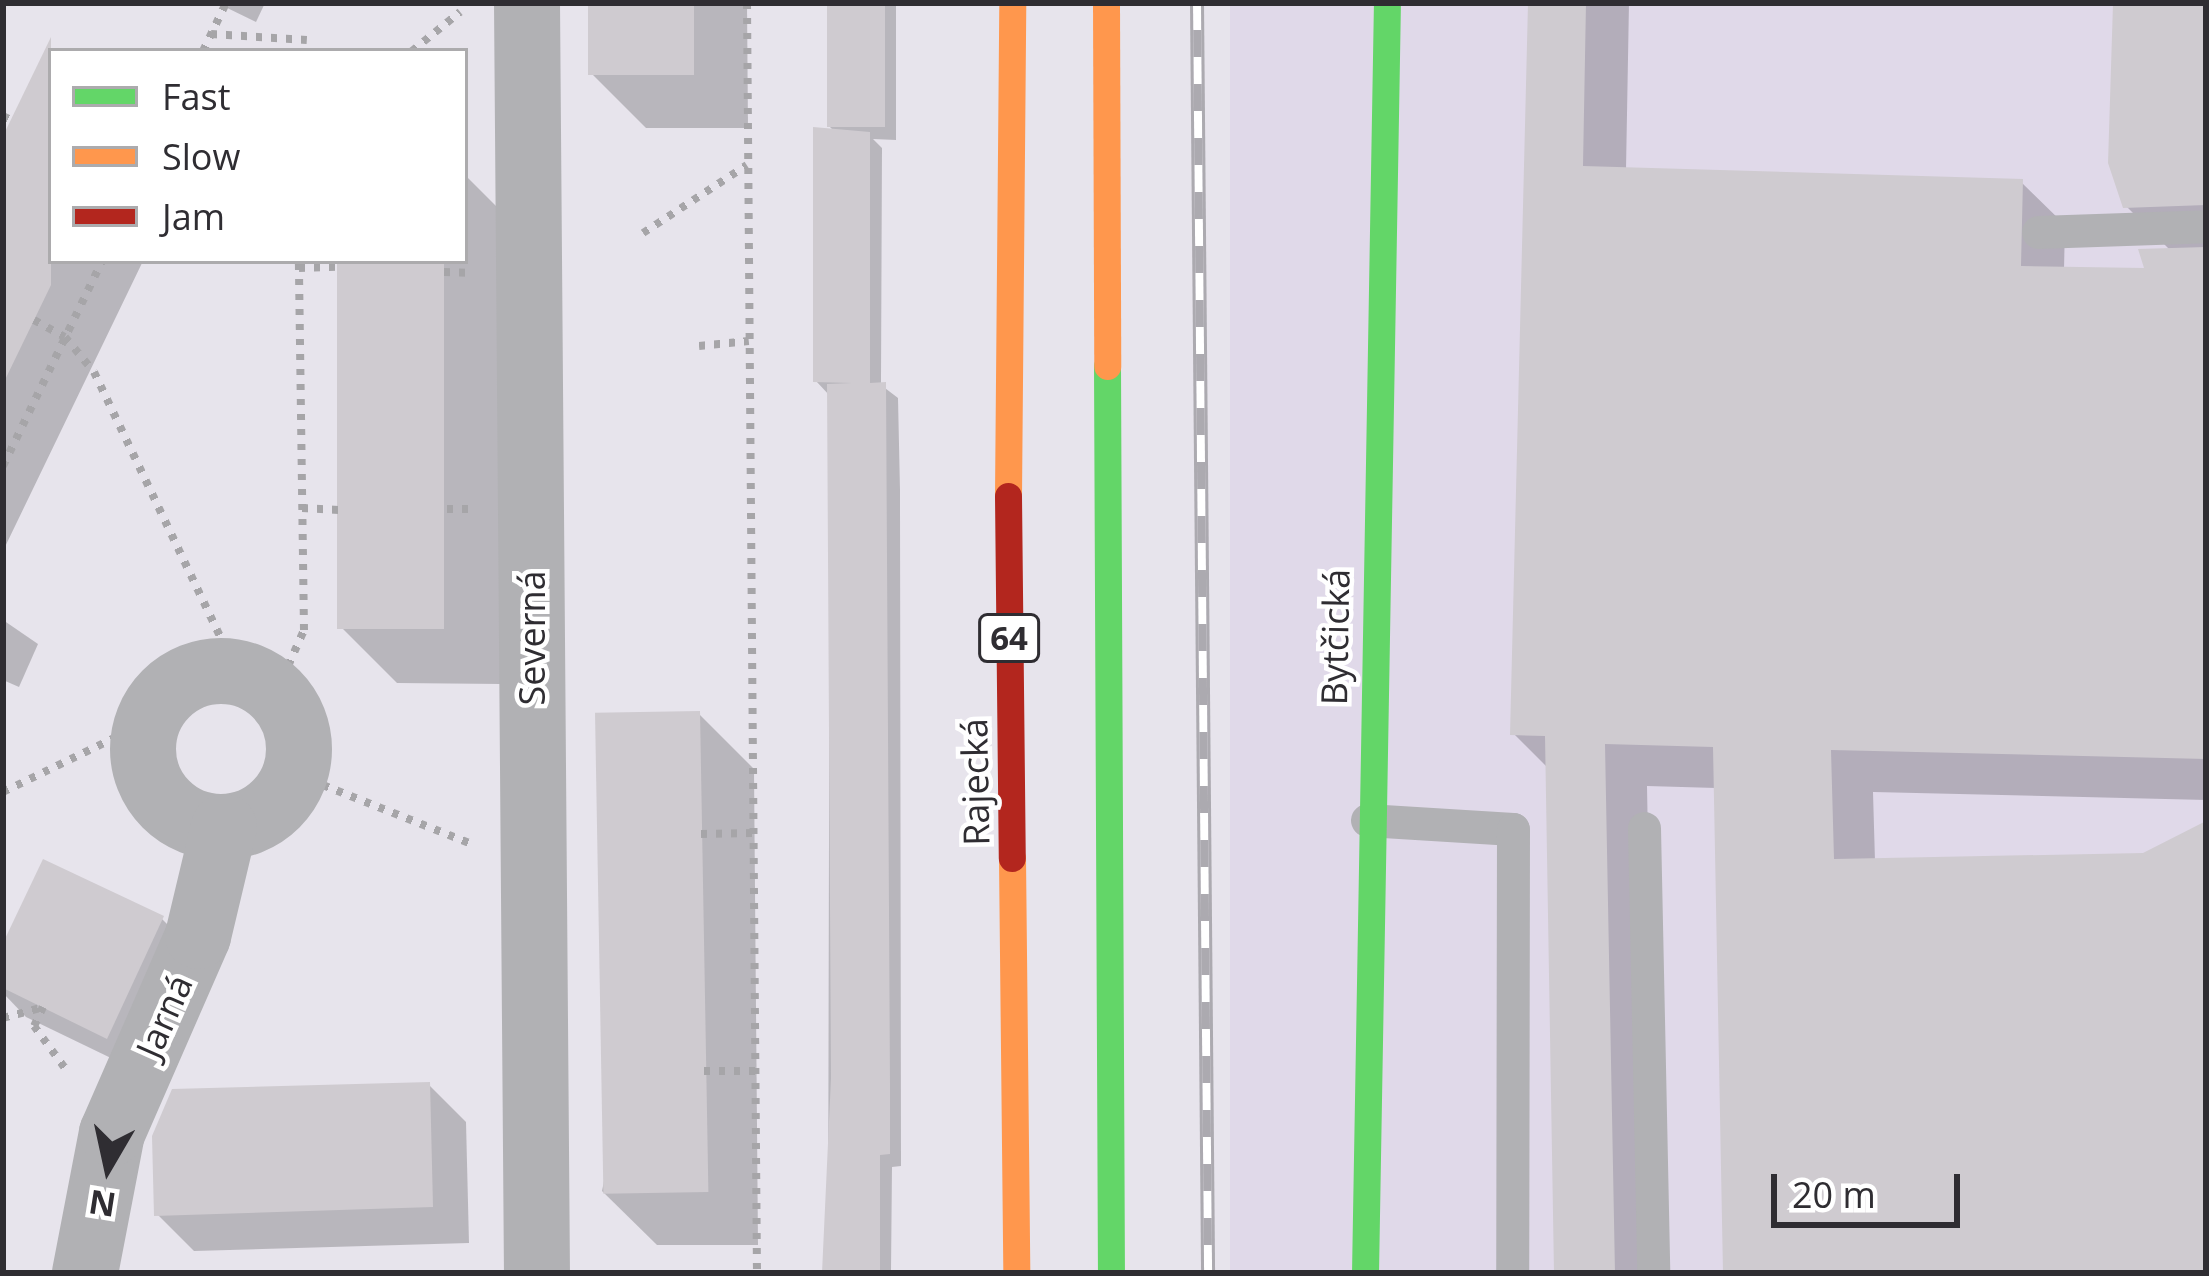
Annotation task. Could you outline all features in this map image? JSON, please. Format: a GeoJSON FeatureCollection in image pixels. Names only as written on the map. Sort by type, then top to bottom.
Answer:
{"type":"FeatureCollection","features":[{"type":"Feature","properties":{"kind":"main road","name":"Rajecká"},"geometry":{"type":"LineString","coordinates":[[1012,3],[1007,426],[1016,1273]]}},
{"type":"Feature","properties":{"kind":"main road"},"geometry":{"type":"LineString","coordinates":[[1106,3],[1112,1273]]}},
{"type":"Feature","properties":{"kind":"main road","name":"Bytčická"},"geometry":{"type":"LineString","coordinates":[[1365,1273],[1367,820],[1387,3]]}},
{"type":"Feature","properties":{"kind":"street","name":"Severná"},"geometry":{"type":"LineString","coordinates":[[527,3],[538,1273]]}},
{"type":"Feature","properties":{"kind":"street"},"geometry":{"type":"LineString","coordinates":[[215,671],[257,683],[297,731],[295,774],[268,812],[224,827],[187,819],[158,796],[142,747],[147,722],[173,687],[215,671]]}},
{"type":"Feature","properties":{"kind":"street","name":"Jarná"},"geometry":{"type":"LineString","coordinates":[[85,1273],[112,1133],[198,936],[224,827]]}},
{"type":"Feature","properties":{"kind":"lane"},"geometry":{"type":"LineString","coordinates":[[2038,232],[2206,226]]}},
{"type":"Feature","properties":{"kind":"lane"},"geometry":{"type":"LineString","coordinates":[[1367,820],[1513,829],[1513,1273]]}},
{"type":"Feature","properties":{"kind":"lane"},"geometry":{"type":"LineString","coordinates":[[1644,828],[1653,1273]]}},
{"type":"Feature","properties":{"kind":"path"},"geometry":{"type":"LineString","coordinates":[[204,48],[226,3]]}},
{"type":"Feature","properties":{"kind":"path"},"geometry":{"type":"LineString","coordinates":[[416,48],[470,3]]}},
{"type":"Feature","properties":{"kind":"path"},"geometry":{"type":"LineString","coordinates":[[747,3],[758,1273]]}},
{"type":"Feature","properties":{"kind":"path"},"geometry":{"type":"LineString","coordinates":[[211,34],[307,40]]}},
{"type":"Feature","properties":{"kind":"path"},"geometry":{"type":"LineString","coordinates":[[643,233],[748,164]]}},
{"type":"Feature","properties":{"kind":"path"},"geometry":{"type":"LineString","coordinates":[[3,466],[103,264]]}},
{"type":"Feature","properties":{"kind":"path"},"geometry":{"type":"LineString","coordinates":[[34,320],[65,337],[94,372],[257,683],[304,630],[298,264],[337,267]]}},
{"type":"Feature","properties":{"kind":"path"},"geometry":{"type":"LineString","coordinates":[[699,346],[749,341]]}},
{"type":"Feature","properties":{"kind":"path"},"geometry":{"type":"LineString","coordinates":[[302,508],[339,511]]}},
{"type":"Feature","properties":{"kind":"path"},"geometry":{"type":"LineString","coordinates":[[3,792],[147,722]]}},
{"type":"Feature","properties":{"kind":"path"},"geometry":{"type":"LineString","coordinates":[[295,774],[534,869]]}},
{"type":"Feature","properties":{"kind":"path"},"geometry":{"type":"LineString","coordinates":[[701,835],[753,833]]}},
{"type":"Feature","properties":{"kind":"path"},"geometry":{"type":"LineString","coordinates":[[3,1018],[43,1007],[34,1026]]}},
{"type":"Feature","properties":{"kind":"path"},"geometry":{"type":"LineString","coordinates":[[704,1072],[756,1071]]}},
{"type":"Feature","properties":{"kind":"shaded area"},"geometry":{"type":"Polygon","coordinates":[[[1230,3],[2206,3],[2206,1273],[1230,1273],[1230,3]]]}},
{"type":"Feature","properties":{"kind":"building"},"geometry":{"type":"Polygon","coordinates":[[[588,3],[694,3],[694,75],[588,75],[588,3]]]}},
{"type":"Feature","properties":{"kind":"building"},"geometry":{"type":"Polygon","coordinates":[[[827,3],[885,3],[885,127],[827,127],[827,3]]]}},
{"type":"Feature","properties":{"kind":"building"},"geometry":{"type":"Polygon","coordinates":[[[1528,3],[1586,3],[1583,166],[2023,179],[2021,266],[2144,268],[2138,249],[2206,247],[2206,759],[1831,750],[1834,859],[2143,853],[2206,821],[2206,1273],[1723,1273],[1713,747],[1605,744],[1615,1273],[1554,1273],[1545,736],[1510,735],[1528,3]]]}},
{"type":"Feature","properties":{"kind":"building"},"geometry":{"type":"Polygon","coordinates":[[[2113,3],[2206,3],[2206,205],[2123,208],[2108,163],[2113,3]]]}},
{"type":"Feature","properties":{"kind":"building"},"geometry":{"type":"Polygon","coordinates":[[[51,37],[51,285],[3,384],[3,136],[51,37]]]}},
{"type":"Feature","properties":{"kind":"building"},"geometry":{"type":"Polygon","coordinates":[[[813,127],[870,132],[870,383],[886,382],[890,1154],[880,1155],[880,1273],[822,1273],[831,1078],[827,384],[852,383],[813,382],[813,127]]]}},
{"type":"Feature","properties":{"kind":"building"},"geometry":{"type":"Polygon","coordinates":[[[337,264],[444,264],[444,629],[337,629],[337,264]]]}},
{"type":"Feature","properties":{"kind":"building"},"geometry":{"type":"Polygon","coordinates":[[[700,711],[708,1192],[603,1194],[595,713],[700,711]]]}},
{"type":"Feature","properties":{"kind":"building"},"geometry":{"type":"Polygon","coordinates":[[[43,859],[164,916],[107,1039],[3,988],[3,943],[43,859]]]}},
{"type":"Feature","properties":{"kind":"building"},"geometry":{"type":"Polygon","coordinates":[[[430,1082],[433,1207],[154,1216],[152,1136],[172,1089],[430,1082]]]}},
{"type":"Feature","properties":{"kind":"railway"},"geometry":{"type":"LineString","coordinates":[[1197,3],[1208,1273]]}},
{"type":"Feature","properties":{"kind":"traffic: fast"},"geometry":{"type":"LineString","coordinates":[[1365,1273],[1387,3]]}},
{"type":"Feature","properties":{"kind":"traffic: fast"},"geometry":{"type":"LineString","coordinates":[[1107,366],[1111,1273]]}},
{"type":"Feature","properties":{"kind":"traffic: slow"},"geometry":{"type":"LineString","coordinates":[[1008,496],[1012,3]]}},
{"type":"Feature","properties":{"kind":"traffic: slow"},"geometry":{"type":"LineString","coordinates":[[1106,3],[1107,366]]}},
{"type":"Feature","properties":{"kind":"traffic: slow"},"geometry":{"type":"LineString","coordinates":[[1012,858],[1016,1273]]}},
{"type":"Feature","properties":{"kind":"traffic: jam"},"geometry":{"type":"LineString","coordinates":[[1008,496],[1012,858]]}}]}
